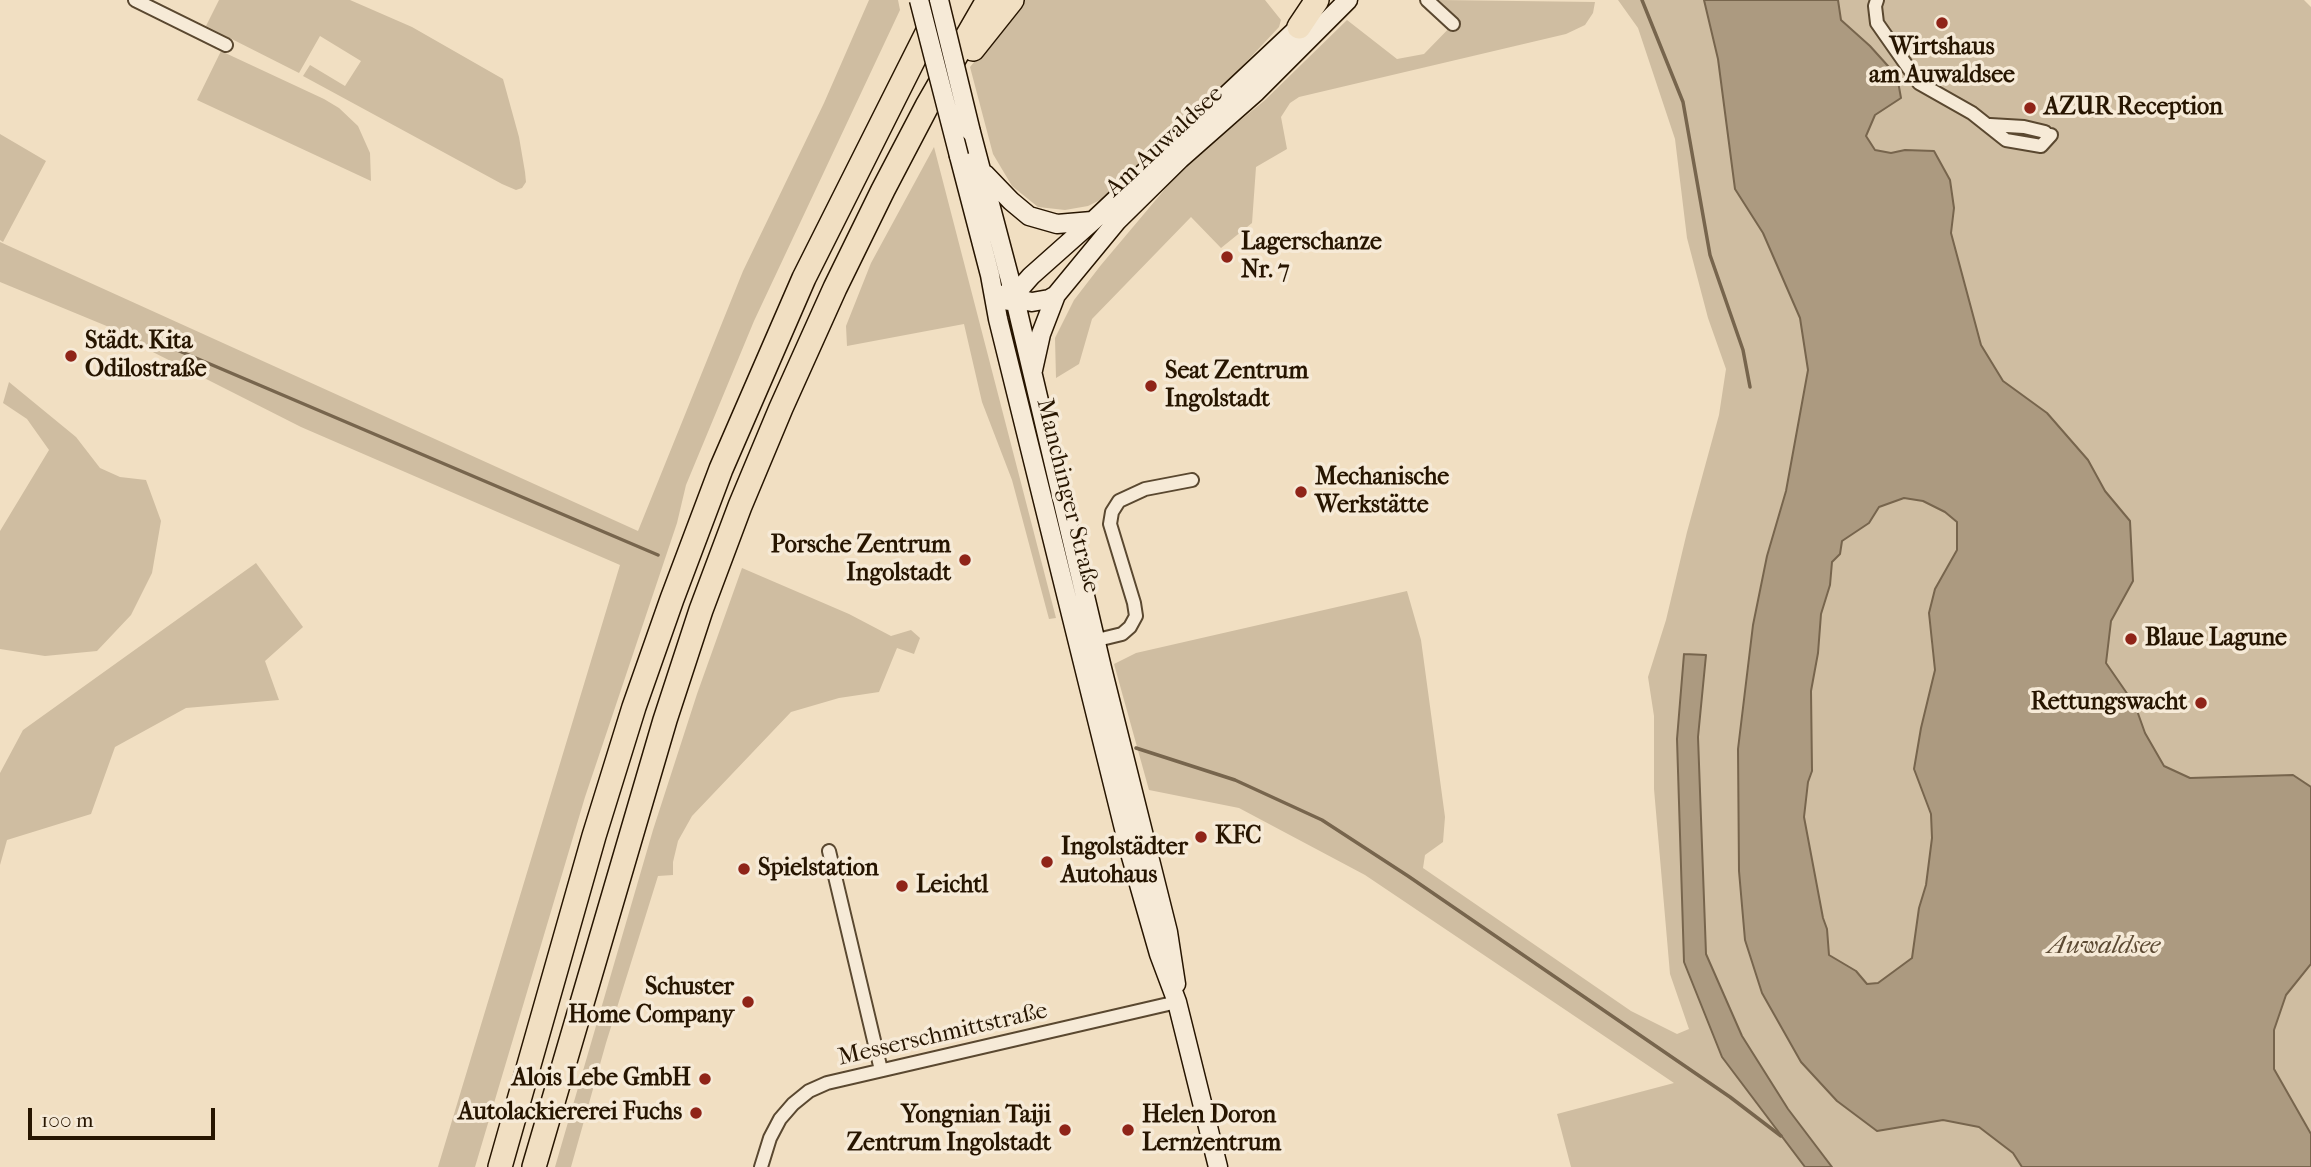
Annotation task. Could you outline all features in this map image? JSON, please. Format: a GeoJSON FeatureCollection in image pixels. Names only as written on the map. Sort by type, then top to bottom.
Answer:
{"type":"FeatureCollection","features":[{"type":"Feature","properties":{"kind":"highway"},"geometry":{"type":"LineString","coordinates":[[500,1167],[594,836],[634,707],[721,469],[804,278],[944,0]]}},
{"type":"Feature","properties":{"kind":"highway"},"geometry":{"type":"LineString","coordinates":[[534,1167],[665,720],[701,610],[780,408],[835,288],[927,106],[988,0]]}},
{"type":"Feature","properties":{"kind":"highway"},"geometry":{"type":"LineString","coordinates":[[927,106],[1012,0]]}},
{"type":"Feature","properties":{"kind":"highway"},"geometry":{"type":"LineString","coordinates":[[1299,27],[1317,0]]}},
{"type":"Feature","properties":{"kind":"main road","name":"Manchinger Straße"},"geometry":{"type":"LineString","coordinates":[[919,0],[990,275],[998,318],[1168,932],[1175,965],[1177,1002],[1218,1167]]}},
{"type":"Feature","properties":{"kind":"main road","name":"Manchinger Straße"},"geometry":{"type":"LineString","coordinates":[[939,0],[1032,373],[1087,642]]}},
{"type":"Feature","properties":{"kind":"main road","name":"Am Auwaldsee"},"geometry":{"type":"LineString","coordinates":[[1032,373],[1044,323],[1056,295],[1117,221],[1180,159],[1256,92],[1348,0]]}},
{"type":"Feature","properties":{"kind":"main road","name":"Am Auwaldsee"},"geometry":{"type":"LineString","coordinates":[[998,318],[1031,276],[1299,27]]}},
{"type":"Feature","properties":{"kind":"main road"},"geometry":{"type":"LineString","coordinates":[[983,171],[1011,201],[1030,216],[1057,224],[1094,220]]}},
{"type":"Feature","properties":{"kind":"main road"},"geometry":{"type":"LineString","coordinates":[[990,275],[1003,289],[1022,300],[1038,302],[1056,295]]}},
{"type":"Feature","properties":{"kind":"street"},"geometry":{"type":"LineString","coordinates":[[135,0],[226,45]]}},
{"type":"Feature","properties":{"kind":"street"},"geometry":{"type":"LineString","coordinates":[[1427,0],[1453,24]]}},
{"type":"Feature","properties":{"kind":"street"},"geometry":{"type":"LineString","coordinates":[[1877,0],[1877,23],[1919,83],[1990,125],[2006,140],[2041,146],[2048,133]]}},
{"type":"Feature","properties":{"kind":"street"},"geometry":{"type":"LineString","coordinates":[[1087,642],[1122,634],[1136,616],[1110,524],[1112,512],[1119,501],[1131,494],[1192,480]]}},
{"type":"Feature","properties":{"kind":"street"},"geometry":{"type":"LineString","coordinates":[[829,850],[881,1070]]}},
{"type":"Feature","properties":{"kind":"street","name":"Messerschmittstraße"},"geometry":{"type":"LineString","coordinates":[[761,1167],[769,1138],[780,1119],[809,1091],[827,1083],[1177,1002]]}},
{"type":"Feature","properties":{"kind":"shaded area"},"geometry":{"type":"Polygon","coordinates":[[[219,0],[350,0],[412,27],[503,79],[519,137],[526,182],[522,188],[516,190],[502,184],[303,76],[310,65],[345,86],[361,61],[320,36],[299,73],[206,26],[219,0]]]}},
{"type":"Feature","properties":{"kind":"shaded area"},"geometry":{"type":"Polygon","coordinates":[[[869,0],[898,0],[900,10],[754,321],[686,485],[677,523],[585,797],[475,1167],[438,1167],[620,565],[301,427],[139,345],[126,334],[0,282],[0,242],[638,531],[743,271],[824,103],[869,0]]]}},
{"type":"Feature","properties":{"kind":"shaded area"},"geometry":{"type":"Polygon","coordinates":[[[1025,0],[1265,0],[1281,20],[1279,27],[1235,74],[1185,118],[1108,196],[1088,206],[1065,210],[1038,207],[1012,186],[993,154],[970,67],[1025,0]]]}},
{"type":"Feature","properties":{"kind":"shaded area"},"geometry":{"type":"Polygon","coordinates":[[[1439,0],[1595,2],[1593,13],[1585,25],[1566,34],[1299,97],[1290,103],[1281,117],[1287,149],[1256,167],[1252,223],[1221,248],[1191,217],[1092,319],[1079,364],[1056,378],[1055,338],[1074,300],[1186,164],[1264,101],[1347,20],[1397,59],[1424,54],[1458,19],[1439,0]]]}},
{"type":"Feature","properties":{"kind":"shaded area"},"geometry":{"type":"Polygon","coordinates":[[[1618,0],[1704,0],[1718,59],[1735,189],[1763,233],[1800,318],[1808,370],[1786,491],[1767,556],[1753,625],[1738,749],[1739,871],[1745,940],[1762,993],[1801,1062],[1837,1101],[1877,1131],[1943,1120],[1979,1127],[2013,1153],[2022,1167],[1571,1167],[1557,1114],[1674,1083],[1365,875],[1239,808],[1149,790],[1114,664],[1136,653],[1407,591],[1421,640],[1445,817],[1443,842],[1425,855],[1423,868],[1631,1011],[1677,1034],[1689,1029],[1670,974],[1654,789],[1654,716],[1648,677],[1666,620],[1719,415],[1726,369],[1708,318],[1687,238],[1675,139],[1638,28],[1618,0]],[[1684,654],[1677,739],[1684,962],[1711,1028],[1735,1019],[1706,954],[1698,737],[1706,655],[1684,654]]]}},
{"type":"Feature","properties":{"kind":"shaded area"},"geometry":{"type":"Polygon","coordinates":[[[1838,0],[2304,0],[2311,7],[2311,787],[2293,775],[2190,778],[2164,766],[2144,733],[2135,705],[2106,663],[2111,621],[2133,581],[2130,521],[2105,491],[2088,460],[2047,413],[2003,381],[1981,345],[1951,233],[1954,208],[1905,150],[1891,153],[1875,150],[1866,136],[1875,115],[1900,98],[1897,77],[1870,46],[1841,20],[1838,0]]]}},
{"type":"Feature","properties":{"kind":"shaded area"},"geometry":{"type":"Polygon","coordinates":[[[221,51],[339,108],[358,126],[370,153],[371,181],[197,100],[221,51]]]}},
{"type":"Feature","properties":{"kind":"shaded area"},"geometry":{"type":"Polygon","coordinates":[[[0,134],[46,161],[3,242],[0,240],[0,134]]]}},
{"type":"Feature","properties":{"kind":"shaded area"},"geometry":{"type":"Polygon","coordinates":[[[934,147],[1056,618],[1049,619],[1012,480],[982,402],[964,324],[847,346],[846,326],[871,263],[934,147]]]}},
{"type":"Feature","properties":{"kind":"shaded area"},"geometry":{"type":"Polygon","coordinates":[[[9,382],[76,437],[100,468],[120,477],[146,480],[161,521],[152,573],[131,615],[97,651],[45,656],[0,649],[0,531],[49,450],[27,419],[3,403],[9,382]]]}},
{"type":"Feature","properties":{"kind":"shaded area"},"geometry":{"type":"Polygon","coordinates":[[[1904,498],[1923,501],[1945,512],[1957,522],[1957,550],[1946,570],[1931,640],[1935,670],[1914,769],[1931,814],[1932,838],[1912,958],[1878,983],[1867,984],[1856,971],[1829,955],[1827,929],[1804,817],[1812,771],[1811,691],[1821,614],[1830,585],[1832,562],[1840,554],[1842,541],[1869,523],[1879,507],[1904,498]]]}},
{"type":"Feature","properties":{"kind":"shaded area"},"geometry":{"type":"Polygon","coordinates":[[[256,563],[303,627],[265,661],[279,700],[186,708],[115,747],[91,814],[7,840],[0,865],[0,773],[23,730],[256,563]]]}},
{"type":"Feature","properties":{"kind":"shaded area"},"geometry":{"type":"Polygon","coordinates":[[[742,568],[849,614],[891,636],[911,630],[920,638],[914,654],[897,648],[879,692],[839,698],[791,712],[692,816],[678,841],[673,875],[658,876],[571,1167],[555,1167],[653,830],[742,568]]]}},
{"type":"Feature","properties":{"kind":"shaded area"},"geometry":{"type":"Polygon","coordinates":[[[2311,964],[2311,1134],[2274,1069],[2274,1030],[2286,995],[2311,964]]]}},
{"type":"Feature","properties":{"kind":"water","name":"Auwaldsee"},"geometry":{"type":"Polygon","coordinates":[[[1704,0],[1838,0],[1841,20],[1870,46],[1897,76],[1901,98],[1875,115],[1866,136],[1875,150],[1891,153],[1905,150],[1934,151],[1950,180],[1954,208],[1951,233],[1981,345],[2003,381],[2047,413],[2088,460],[2105,491],[2130,521],[2133,581],[2111,621],[2106,663],[2135,705],[2145,733],[2164,766],[2190,778],[2293,775],[2311,787],[2311,964],[2286,995],[2274,1030],[2274,1069],[2311,1134],[2311,1167],[2022,1167],[2013,1153],[1979,1127],[1943,1120],[1877,1131],[1837,1101],[1801,1062],[1762,993],[1745,940],[1739,871],[1738,749],[1753,625],[1767,556],[1786,491],[1808,370],[1800,318],[1763,233],[1735,189],[1718,59],[1704,0]],[[1904,498],[1879,507],[1869,523],[1842,541],[1840,554],[1832,562],[1830,585],[1821,614],[1811,691],[1812,771],[1804,817],[1827,929],[1829,955],[1856,971],[1867,984],[1878,983],[1912,958],[1932,838],[1931,814],[1914,769],[1935,670],[1929,613],[1935,589],[1957,550],[1957,522],[1945,512],[1923,501],[1904,498]]]}},
{"type":"Feature","properties":{"kind":"water"},"geometry":{"type":"Polygon","coordinates":[[[1684,654],[1706,655],[1698,737],[1706,954],[1742,1036],[1788,1109],[1832,1167],[1805,1167],[1722,1057],[1684,962],[1677,739],[1684,654]]]}},
{"type":"Feature","properties":{"kind":"waterway"},"geometry":{"type":"LineString","coordinates":[[1642,0],[1683,102],[1710,255],[1743,350],[1750,387]]}},
{"type":"Feature","properties":{"kind":"waterway"},"geometry":{"type":"LineString","coordinates":[[170,347],[658,555]]}},
{"type":"Feature","properties":{"kind":"waterway"},"geometry":{"type":"LineString","coordinates":[[1136,748],[1235,780],[1322,820],[1730,1097],[1781,1136]]}},
{"type":"Feature","properties":{"kind":"place","name":"Wirtshaus am Auwaldsee"},"geometry":{"type":"Point","coordinates":[1942,23]}},
{"type":"Feature","properties":{"kind":"place","name":"AZUR Reception"},"geometry":{"type":"Point","coordinates":[2030,108]}},
{"type":"Feature","properties":{"kind":"place","name":"Lagerschanze Nr. 7"},"geometry":{"type":"Point","coordinates":[1227,257]}},
{"type":"Feature","properties":{"kind":"place","name":"Städt. Kita Odilostraße"},"geometry":{"type":"Point","coordinates":[71,356]}},
{"type":"Feature","properties":{"kind":"place","name":"Seat Zentrum Ingolstadt"},"geometry":{"type":"Point","coordinates":[1151,386]}},
{"type":"Feature","properties":{"kind":"place","name":"Mechanische Werkstätte"},"geometry":{"type":"Point","coordinates":[1301,492]}},
{"type":"Feature","properties":{"kind":"place","name":"Porsche Zentrum Ingolstadt"},"geometry":{"type":"Point","coordinates":[965,560]}},
{"type":"Feature","properties":{"kind":"place","name":"Blaue Lagune"},"geometry":{"type":"Point","coordinates":[2131,639]}},
{"type":"Feature","properties":{"kind":"place","name":"Rettungswacht"},"geometry":{"type":"Point","coordinates":[2201,703]}},
{"type":"Feature","properties":{"kind":"place","name":"KFC"},"geometry":{"type":"Point","coordinates":[1201,837]}},
{"type":"Feature","properties":{"kind":"place","name":"Ingolstädter Autohaus"},"geometry":{"type":"Point","coordinates":[1047,862]}},
{"type":"Feature","properties":{"kind":"place","name":"Spielstation"},"geometry":{"type":"Point","coordinates":[744,869]}},
{"type":"Feature","properties":{"kind":"place","name":"Leichtl"},"geometry":{"type":"Point","coordinates":[902,886]}},
{"type":"Feature","properties":{"kind":"place","name":"Schuster Home Company"},"geometry":{"type":"Point","coordinates":[748,1002]}},
{"type":"Feature","properties":{"kind":"place","name":"Alois Lebe GmbH"},"geometry":{"type":"Point","coordinates":[705,1079]}},
{"type":"Feature","properties":{"kind":"place","name":"Autolackiererei Fuchs"},"geometry":{"type":"Point","coordinates":[696,1113]}},
{"type":"Feature","properties":{"kind":"place","name":"Yongnian Taiji Zentrum Ingolstadt"},"geometry":{"type":"Point","coordinates":[1065,1130]}},
{"type":"Feature","properties":{"kind":"place","name":"Helen Doron Lernzentrum"},"geometry":{"type":"Point","coordinates":[1128,1130]}}]}
